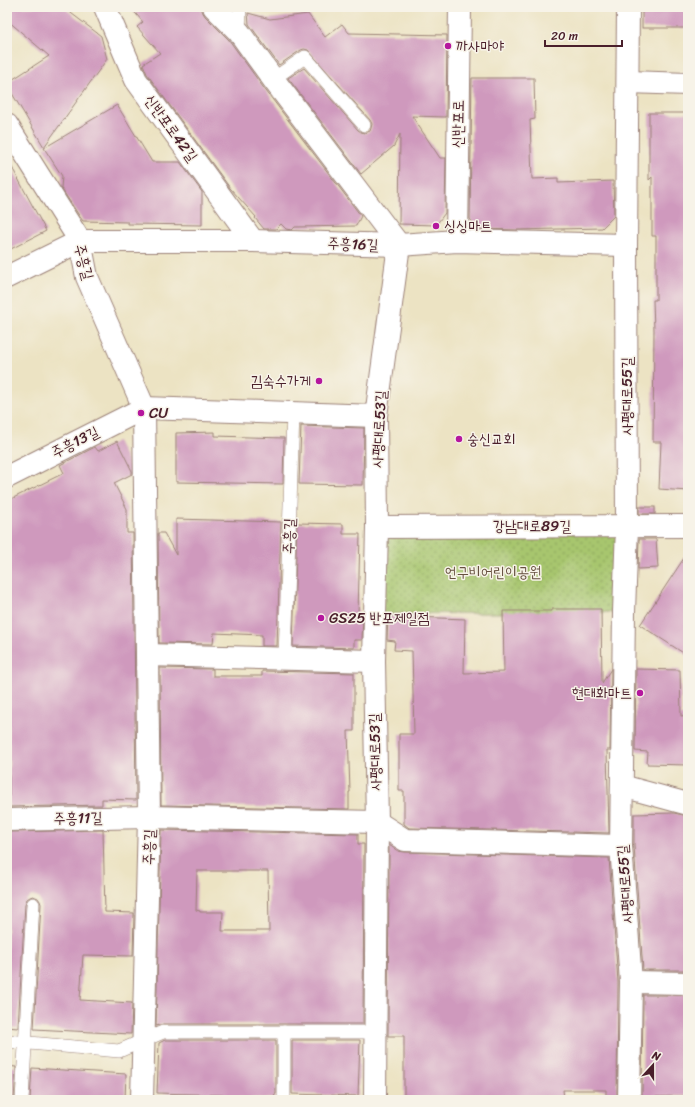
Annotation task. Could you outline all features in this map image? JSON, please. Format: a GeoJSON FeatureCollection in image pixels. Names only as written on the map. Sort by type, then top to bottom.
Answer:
{"type":"FeatureCollection","features":[{"type":"Feature","properties":{"kind":"street","name":"신반포로42길"},"geometry":{"type":"LineString","coordinates":[[105,7],[136,80],[253,241]]}},
{"type":"Feature","properties":{"kind":"street"},"geometry":{"type":"LineString","coordinates":[[214,7],[239,32],[272,79],[399,245]]}},
{"type":"Feature","properties":{"kind":"street","name":"신반포로"},"geometry":{"type":"LineString","coordinates":[[457,241],[460,7]]}},
{"type":"Feature","properties":{"kind":"street","name":"사평대로55길"},"geometry":{"type":"LineString","coordinates":[[628,7],[626,245],[627,526],[624,612],[622,846],[631,982],[630,1100]]}},
{"type":"Feature","properties":{"kind":"street"},"geometry":{"type":"LineString","coordinates":[[628,82],[688,84]]}},
{"type":"Feature","properties":{"kind":"street","name":"주흥길"},"geometry":{"type":"LineString","coordinates":[[7,125],[80,241],[87,277],[144,408],[149,817],[142,1100]]}},
{"type":"Feature","properties":{"kind":"street","name":"주흥16길"},"geometry":{"type":"LineString","coordinates":[[80,241],[253,241],[399,245],[457,241],[626,245]]}},
{"type":"Feature","properties":{"kind":"street"},"geometry":{"type":"LineString","coordinates":[[7,277],[80,241]]}},
{"type":"Feature","properties":{"kind":"street","name":"사평대로53길"},"geometry":{"type":"LineString","coordinates":[[375,1100],[377,822],[374,661],[377,527],[376,416],[399,245]]}},
{"type":"Feature","properties":{"kind":"street"},"geometry":{"type":"LineString","coordinates":[[144,408],[376,416]]}},
{"type":"Feature","properties":{"kind":"street","name":"주흥13길"},"geometry":{"type":"LineString","coordinates":[[7,477],[144,408]]}},
{"type":"Feature","properties":{"kind":"street","name":"강남대로89길"},"geometry":{"type":"LineString","coordinates":[[377,527],[688,526]]}},
{"type":"Feature","properties":{"kind":"street"},"geometry":{"type":"LineString","coordinates":[[147,655],[374,661]]}},
{"type":"Feature","properties":{"kind":"street"},"geometry":{"type":"LineString","coordinates":[[622,786],[688,804]]}},
{"type":"Feature","properties":{"kind":"street"},"geometry":{"type":"LineString","coordinates":[[149,817],[377,822],[405,840],[622,846]]}},
{"type":"Feature","properties":{"kind":"street","name":"주흥11길"},"geometry":{"type":"LineString","coordinates":[[7,820],[149,817]]}},
{"type":"Feature","properties":{"kind":"street"},"geometry":{"type":"LineString","coordinates":[[631,982],[688,983]]}},
{"type":"Feature","properties":{"kind":"lane"},"geometry":{"type":"LineString","coordinates":[[239,32],[240,7]]}},
{"type":"Feature","properties":{"kind":"lane"},"geometry":{"type":"LineString","coordinates":[[272,79],[305,56],[364,125]]}},
{"type":"Feature","properties":{"kind":"lane","name":"주흥길"},"geometry":{"type":"LineString","coordinates":[[285,658],[293,413]]}},
{"type":"Feature","properties":{"kind":"lane"},"geometry":{"type":"LineString","coordinates":[[22,1100],[33,904]]}},
{"type":"Feature","properties":{"kind":"lane"},"geometry":{"type":"LineString","coordinates":[[7,1041],[119,1051],[163,1032],[376,1032]]}},
{"type":"Feature","properties":{"kind":"lane"},"geometry":{"type":"LineString","coordinates":[[284,1032],[284,1100]]}},
{"type":"Feature","properties":{"kind":"green space","name":"언구비어린이공원"},"geometry":{"type":"Polygon","coordinates":[[[626,533],[624,612],[375,614],[375,534],[626,533]]]}},
{"type":"Feature","properties":{"kind":"building"},"geometry":{"type":"Polygon","coordinates":[[[7,7],[63,7],[101,36],[107,59],[44,147],[7,83],[49,56],[7,20],[7,7]]]}},
{"type":"Feature","properties":{"kind":"building"},"geometry":{"type":"Polygon","coordinates":[[[130,7],[202,7],[202,11],[205,16],[229,40],[361,216],[356,226],[295,227],[292,230],[286,229],[281,224],[276,229],[264,229],[255,218],[256,217],[230,188],[147,74],[143,64],[160,53],[137,27],[143,22],[130,7]]]}},
{"type":"Feature","properties":{"kind":"building"},"geometry":{"type":"Polygon","coordinates":[[[642,7],[688,7],[688,28],[642,28],[642,7]]]}},
{"type":"Feature","properties":{"kind":"building"},"geometry":{"type":"Polygon","coordinates":[[[248,13],[270,19],[308,14],[325,37],[342,24],[349,33],[447,35],[446,117],[412,116],[440,158],[446,158],[445,213],[436,225],[399,224],[400,134],[394,146],[361,174],[288,78],[304,68],[358,130],[365,133],[370,131],[372,124],[370,120],[308,50],[301,50],[279,65],[249,24],[248,13]]]}},
{"type":"Feature","properties":{"kind":"building"},"geometry":{"type":"Polygon","coordinates":[[[472,78],[534,78],[535,119],[530,120],[532,179],[558,178],[558,183],[613,181],[614,216],[602,228],[516,230],[478,229],[470,219],[472,78]]]}},
{"type":"Feature","properties":{"kind":"building"},"geometry":{"type":"Polygon","coordinates":[[[117,105],[152,162],[180,162],[202,192],[202,225],[128,224],[128,222],[83,221],[80,217],[61,188],[62,176],[44,148],[117,105]]]}},
{"type":"Feature","properties":{"kind":"building"},"geometry":{"type":"Polygon","coordinates":[[[649,113],[688,113],[688,491],[659,489],[661,442],[653,442],[653,300],[656,300],[656,236],[652,236],[652,177],[649,180],[649,113]]]}},
{"type":"Feature","properties":{"kind":"building"},"geometry":{"type":"Polygon","coordinates":[[[7,158],[46,231],[7,251],[7,158]]]}},
{"type":"Feature","properties":{"kind":"building"},"geometry":{"type":"Polygon","coordinates":[[[301,426],[364,428],[363,485],[299,484],[301,426]]]}},
{"type":"Feature","properties":{"kind":"building"},"geometry":{"type":"Polygon","coordinates":[[[215,432],[215,436],[284,438],[283,484],[176,482],[176,433],[215,432]]]}},
{"type":"Feature","properties":{"kind":"building"},"geometry":{"type":"Polygon","coordinates":[[[117,441],[132,471],[132,474],[114,483],[127,509],[127,533],[133,533],[136,800],[102,799],[102,805],[9,807],[9,701],[7,702],[7,501],[64,473],[60,465],[95,447],[98,451],[117,441]]]}},
{"type":"Feature","properties":{"kind":"building"},"geometry":{"type":"Polygon","coordinates":[[[639,507],[655,507],[655,514],[639,514],[639,507]]]}},
{"type":"Feature","properties":{"kind":"building"},"geometry":{"type":"Polygon","coordinates":[[[176,519],[281,522],[277,646],[262,646],[262,635],[214,633],[213,644],[159,643],[158,533],[164,533],[176,555],[176,519]]]}},
{"type":"Feature","properties":{"kind":"building"},"geometry":{"type":"Polygon","coordinates":[[[297,523],[343,524],[343,534],[360,534],[358,615],[363,615],[362,640],[354,640],[354,648],[293,646],[297,523]]]}},
{"type":"Feature","properties":{"kind":"building"},"geometry":{"type":"Polygon","coordinates":[[[639,539],[656,539],[658,568],[638,569],[639,539]]]}},
{"type":"Feature","properties":{"kind":"building"},"geometry":{"type":"Polygon","coordinates":[[[688,552],[688,656],[640,625],[688,552]]]}},
{"type":"Feature","properties":{"kind":"building"},"geometry":{"type":"Polygon","coordinates":[[[552,609],[601,609],[602,683],[611,669],[610,750],[607,750],[609,833],[409,828],[404,824],[404,791],[399,791],[399,734],[414,734],[412,651],[394,650],[395,641],[387,640],[388,616],[465,619],[464,673],[504,672],[503,611],[552,611],[552,609]]]}},
{"type":"Feature","properties":{"kind":"building"},"geometry":{"type":"Polygon","coordinates":[[[160,668],[213,669],[213,676],[262,676],[262,671],[354,673],[354,731],[348,731],[350,792],[349,809],[161,805],[160,668]]]}},
{"type":"Feature","properties":{"kind":"building"},"geometry":{"type":"Polygon","coordinates":[[[636,669],[680,670],[681,716],[688,715],[688,765],[647,764],[648,752],[635,751],[636,669]]]}},
{"type":"Feature","properties":{"kind":"building"},"geometry":{"type":"Polygon","coordinates":[[[674,813],[688,816],[688,970],[643,970],[634,846],[634,814],[674,813]]]}},
{"type":"Feature","properties":{"kind":"building"},"geometry":{"type":"Polygon","coordinates":[[[103,830],[105,912],[134,913],[133,956],[83,955],[80,1000],[132,1003],[131,1034],[34,1029],[41,904],[38,898],[33,896],[27,899],[25,904],[18,1028],[7,1027],[7,834],[9,834],[9,832],[103,830]]]}},
{"type":"Feature","properties":{"kind":"building"},"geometry":{"type":"Polygon","coordinates":[[[161,830],[358,834],[358,844],[364,844],[363,1024],[163,1024],[156,1026],[161,830]],[[197,871],[196,910],[200,912],[223,912],[222,931],[269,931],[268,871],[197,871]]]}},
{"type":"Feature","properties":{"kind":"building"},"geometry":{"type":"Polygon","coordinates":[[[389,845],[398,851],[405,852],[609,858],[618,982],[617,1098],[606,1098],[606,1090],[563,1090],[564,1098],[552,1098],[552,1100],[404,1100],[404,1036],[388,1036],[389,845]]]}},
{"type":"Feature","properties":{"kind":"building"},"geometry":{"type":"Polygon","coordinates":[[[643,995],[688,995],[688,1096],[642,1097],[643,995]]]}},
{"type":"Feature","properties":{"kind":"building"},"geometry":{"type":"Polygon","coordinates":[[[165,1040],[276,1040],[276,1094],[274,1099],[224,1097],[224,1095],[157,1093],[159,1043],[165,1040]]]}},
{"type":"Feature","properties":{"kind":"building"},"geometry":{"type":"Polygon","coordinates":[[[292,1040],[360,1040],[358,1096],[292,1094],[292,1040]]]}},
{"type":"Feature","properties":{"kind":"building"},"geometry":{"type":"Polygon","coordinates":[[[7,1066],[16,1067],[14,1100],[7,1100],[7,1066]]]}},
{"type":"Feature","properties":{"kind":"building"},"geometry":{"type":"Polygon","coordinates":[[[32,1068],[126,1074],[125,1100],[30,1100],[32,1068]]]}},
{"type":"Feature","properties":{"kind":"place","name":"까사마야"},"geometry":{"type":"Point","coordinates":[448,46]}},
{"type":"Feature","properties":{"kind":"place","name":"싱싱마트"},"geometry":{"type":"Point","coordinates":[436,226]}},
{"type":"Feature","properties":{"kind":"place","name":"김숙수가게"},"geometry":{"type":"Point","coordinates":[319,381]}},
{"type":"Feature","properties":{"kind":"place","name":"CU"},"geometry":{"type":"Point","coordinates":[141,413]}},
{"type":"Feature","properties":{"kind":"place","name":"숭신교회"},"geometry":{"type":"Point","coordinates":[459,439]}},
{"type":"Feature","properties":{"kind":"place","name":"GS25 반포제일점"},"geometry":{"type":"Point","coordinates":[321,618]}},
{"type":"Feature","properties":{"kind":"place","name":"현대화마트"},"geometry":{"type":"Point","coordinates":[640,693]}}]}
